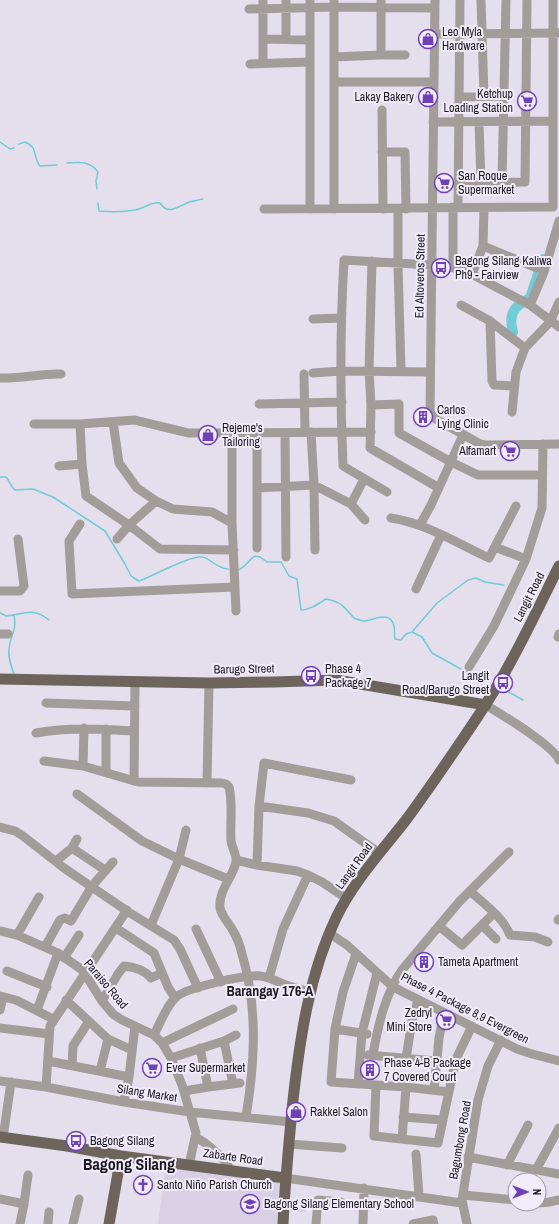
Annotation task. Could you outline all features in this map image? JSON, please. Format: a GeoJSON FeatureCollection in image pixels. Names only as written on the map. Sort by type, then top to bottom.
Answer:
{"type":"FeatureCollection","features":[{"type":"Feature","properties":{"kind":"main road","name":"Langit Road"},"geometry":{"type":"LineString","coordinates":[[283,1224],[285,1178],[301,1038],[310,992],[329,933],[346,898],[379,853],[407,819],[486,705],[504,675],[559,566]]}},
{"type":"Feature","properties":{"kind":"main road","name":"Barugo Street"},"geometry":{"type":"LineString","coordinates":[[1,679],[209,683],[336,680],[486,705]]}},
{"type":"Feature","properties":{"kind":"main road","name":"Zabarte Road"},"geometry":{"type":"LineString","coordinates":[[2,1138],[285,1178]]}},
{"type":"Feature","properties":{"kind":"main road"},"geometry":{"type":"LineString","coordinates":[[109,1224],[121,1156]]}},
{"type":"Feature","properties":{"kind":"street"},"geometry":{"type":"LineString","coordinates":[[453,267],[455,207],[458,183],[460,0]]}},
{"type":"Feature","properties":{"kind":"street"},"geometry":{"type":"LineString","coordinates":[[481,0],[484,96]]}},
{"type":"Feature","properties":{"kind":"street"},"geometry":{"type":"LineString","coordinates":[[502,182],[506,0]]}},
{"type":"Feature","properties":{"kind":"street"},"geometry":{"type":"LineString","coordinates":[[458,183],[525,182],[527,0]]}},
{"type":"Feature","properties":{"kind":"street"},"geometry":{"type":"LineString","coordinates":[[264,209],[554,207],[553,121],[556,33],[553,0]]}},
{"type":"Feature","properties":{"kind":"street"},"geometry":{"type":"LineString","coordinates":[[249,9],[263,4],[435,4]]}},
{"type":"Feature","properties":{"kind":"street"},"geometry":{"type":"LineString","coordinates":[[263,4],[263,63]]}},
{"type":"Feature","properties":{"kind":"street"},"geometry":{"type":"LineString","coordinates":[[286,4],[286,39]]}},
{"type":"Feature","properties":{"kind":"street"},"geometry":{"type":"LineString","coordinates":[[310,4],[310,209]]}},
{"type":"Feature","properties":{"kind":"street"},"geometry":{"type":"LineString","coordinates":[[334,4],[334,209]]}},
{"type":"Feature","properties":{"kind":"street"},"geometry":{"type":"LineString","coordinates":[[381,4],[381,55]]}},
{"type":"Feature","properties":{"kind":"street","name":"Ed Altoveros Street"},"geometry":{"type":"LineString","coordinates":[[435,4],[430,372],[431,416],[480,444],[559,444]]}},
{"type":"Feature","properties":{"kind":"street"},"geometry":{"type":"LineString","coordinates":[[434,34],[556,33]]}},
{"type":"Feature","properties":{"kind":"street"},"geometry":{"type":"LineString","coordinates":[[264,39],[310,40]]}},
{"type":"Feature","properties":{"kind":"street"},"geometry":{"type":"LineString","coordinates":[[334,57],[405,55]]}},
{"type":"Feature","properties":{"kind":"street"},"geometry":{"type":"LineString","coordinates":[[250,64],[310,62]]}},
{"type":"Feature","properties":{"kind":"street"},"geometry":{"type":"LineString","coordinates":[[334,82],[434,82]]}},
{"type":"Feature","properties":{"kind":"street"},"geometry":{"type":"LineString","coordinates":[[459,97],[504,96]]}},
{"type":"Feature","properties":{"kind":"street"},"geometry":{"type":"LineString","coordinates":[[382,110],[383,209]]}},
{"type":"Feature","properties":{"kind":"street"},"geometry":{"type":"LineString","coordinates":[[433,122],[553,121]]}},
{"type":"Feature","properties":{"kind":"street"},"geometry":{"type":"LineString","coordinates":[[480,122],[481,183]]}},
{"type":"Feature","properties":{"kind":"street"},"geometry":{"type":"LineString","coordinates":[[382,152],[405,152],[398,264],[401,371]]}},
{"type":"Feature","properties":{"kind":"street"},"geometry":{"type":"LineString","coordinates":[[472,274],[483,246],[484,208]]}},
{"type":"Feature","properties":{"kind":"street"},"geometry":{"type":"LineString","coordinates":[[530,305],[555,249],[559,222]]}},
{"type":"Feature","properties":{"kind":"street"},"geometry":{"type":"LineString","coordinates":[[483,246],[537,268]]}},
{"type":"Feature","properties":{"kind":"street"},"geometry":{"type":"LineString","coordinates":[[387,492],[343,466],[341,432],[341,318],[344,260],[453,267],[472,274],[530,305],[550,322],[559,327]]}},
{"type":"Feature","properties":{"kind":"street"},"geometry":{"type":"LineString","coordinates":[[372,261],[369,371],[371,432],[370,448],[439,488]]}},
{"type":"Feature","properties":{"kind":"street"},"geometry":{"type":"LineString","coordinates":[[512,412],[513,386],[516,372],[525,348],[550,322],[559,302]]}},
{"type":"Feature","properties":{"kind":"street"},"geometry":{"type":"LineString","coordinates":[[461,305],[490,321],[525,348]]}},
{"type":"Feature","properties":{"kind":"street"},"geometry":{"type":"LineString","coordinates":[[313,319],[341,318]]}},
{"type":"Feature","properties":{"kind":"street"},"geometry":{"type":"LineString","coordinates":[[490,321],[492,383],[494,385],[513,386]]}},
{"type":"Feature","properties":{"kind":"street"},"geometry":{"type":"LineString","coordinates":[[315,550],[314,485],[304,402],[309,374],[341,371],[430,372]]}},
{"type":"Feature","properties":{"kind":"street"},"geometry":{"type":"LineString","coordinates":[[0,378],[61,374]]}},
{"type":"Feature","properties":{"kind":"street"},"geometry":{"type":"LineString","coordinates":[[259,404],[342,402]]}},
{"type":"Feature","properties":{"kind":"street"},"geometry":{"type":"LineString","coordinates":[[370,405],[399,404],[399,433],[478,476],[542,475]]}},
{"type":"Feature","properties":{"kind":"street"},"geometry":{"type":"LineString","coordinates":[[34,424],[80,424],[135,420],[190,433],[371,432]]}},
{"type":"Feature","properties":{"kind":"street"},"geometry":{"type":"LineString","coordinates":[[113,422],[119,463],[137,488],[156,501],[173,509],[212,512],[232,523]]}},
{"type":"Feature","properties":{"kind":"street"},"geometry":{"type":"LineString","coordinates":[[80,424],[82,464],[86,496],[129,525],[160,549],[234,550]]}},
{"type":"Feature","properties":{"kind":"street"},"geometry":{"type":"LineString","coordinates":[[257,432],[257,548]]}},
{"type":"Feature","properties":{"kind":"street"},"geometry":{"type":"LineString","coordinates":[[232,433],[232,523],[236,611]]}},
{"type":"Feature","properties":{"kind":"street"},"geometry":{"type":"LineString","coordinates":[[285,433],[286,557]]}},
{"type":"Feature","properties":{"kind":"street"},"geometry":{"type":"LineString","coordinates":[[420,526],[463,434]]}},
{"type":"Feature","properties":{"kind":"street"},"geometry":{"type":"LineString","coordinates":[[469,667],[494,626],[526,559],[542,508],[543,444]]}},
{"type":"Feature","properties":{"kind":"street"},"geometry":{"type":"LineString","coordinates":[[59,466],[82,464]]}},
{"type":"Feature","properties":{"kind":"street"},"geometry":{"type":"LineString","coordinates":[[351,504],[364,479]]}},
{"type":"Feature","properties":{"kind":"street"},"geometry":{"type":"LineString","coordinates":[[257,488],[314,485],[351,504],[365,520]]}},
{"type":"Feature","properties":{"kind":"street"},"geometry":{"type":"LineString","coordinates":[[117,539],[129,525],[156,501]]}},
{"type":"Feature","properties":{"kind":"street"},"geometry":{"type":"LineString","coordinates":[[391,518],[404,520],[420,526],[489,558],[516,506]]}},
{"type":"Feature","properties":{"kind":"street"},"geometry":{"type":"LineString","coordinates":[[80,524],[69,541],[72,594],[235,588]]}},
{"type":"Feature","properties":{"kind":"street"},"geometry":{"type":"LineString","coordinates":[[416,589],[441,536]]}},
{"type":"Feature","properties":{"kind":"street"},"geometry":{"type":"LineString","coordinates":[[0,591],[20,590],[24,586],[18,539]]}},
{"type":"Feature","properties":{"kind":"street"},"geometry":{"type":"LineString","coordinates":[[494,547],[526,559]]}},
{"type":"Feature","properties":{"kind":"street"},"geometry":{"type":"LineString","coordinates":[[134,781],[135,682]]}},
{"type":"Feature","properties":{"kind":"street"},"geometry":{"type":"LineString","coordinates":[[206,783],[209,683]]}},
{"type":"Feature","properties":{"kind":"street"},"geometry":{"type":"LineString","coordinates":[[46,703],[135,706]]}},
{"type":"Feature","properties":{"kind":"street"},"geometry":{"type":"LineString","coordinates":[[486,705],[512,721],[552,750],[559,760]]}},
{"type":"Feature","properties":{"kind":"street"},"geometry":{"type":"LineString","coordinates":[[36,733],[58,729],[84,728],[134,731]]}},
{"type":"Feature","properties":{"kind":"street"},"geometry":{"type":"LineString","coordinates":[[83,766],[84,728]]}},
{"type":"Feature","properties":{"kind":"street"},"geometry":{"type":"LineString","coordinates":[[106,729],[106,772]]}},
{"type":"Feature","properties":{"kind":"street"},"geometry":{"type":"LineString","coordinates":[[44,761],[83,766],[138,782],[225,784],[229,788],[231,841],[236,860],[221,898],[220,909],[238,940],[248,976],[253,1007],[254,1038],[250,1090],[246,1117]]}},
{"type":"Feature","properties":{"kind":"street"},"geometry":{"type":"LineString","coordinates":[[257,866],[259,806],[264,763],[351,780]]}},
{"type":"Feature","properties":{"kind":"street"},"geometry":{"type":"LineString","coordinates":[[77,794],[142,841],[179,859],[228,879]]}},
{"type":"Feature","properties":{"kind":"street"},"geometry":{"type":"LineString","coordinates":[[259,806],[308,813],[334,821],[379,853]]}},
{"type":"Feature","properties":{"kind":"street"},"geometry":{"type":"LineString","coordinates":[[0,827],[15,831],[23,836],[92,886],[174,940],[178,944],[198,988]]}},
{"type":"Feature","properties":{"kind":"street"},"geometry":{"type":"LineString","coordinates":[[151,925],[179,859],[186,830]]}},
{"type":"Feature","properties":{"kind":"street"},"geometry":{"type":"LineString","coordinates":[[56,861],[72,848],[77,839]]}},
{"type":"Feature","properties":{"kind":"street"},"geometry":{"type":"LineString","coordinates":[[72,848],[105,870]]}},
{"type":"Feature","properties":{"kind":"street"},"geometry":{"type":"LineString","coordinates":[[373,1054],[376,1035],[392,986],[402,970],[470,891],[509,852]]}},
{"type":"Feature","properties":{"kind":"street"},"geometry":{"type":"LineString","coordinates":[[236,860],[257,866],[290,870],[308,875],[322,882],[346,898]]}},
{"type":"Feature","properties":{"kind":"street"},"geometry":{"type":"LineString","coordinates":[[45,947],[60,920],[65,918],[71,921],[92,886],[113,862]]}},
{"type":"Feature","properties":{"kind":"street"},"geometry":{"type":"LineString","coordinates":[[269,978],[283,929],[293,904],[296,901],[308,875]]}},
{"type":"Feature","properties":{"kind":"street"},"geometry":{"type":"LineString","coordinates":[[470,891],[507,927],[510,935],[536,937],[548,942]]}},
{"type":"Feature","properties":{"kind":"street"},"geometry":{"type":"LineString","coordinates":[[17,935],[39,898]]}},
{"type":"Feature","properties":{"kind":"street"},"geometry":{"type":"LineString","coordinates":[[46,1087],[49,1034],[53,1019],[127,910]]}},
{"type":"Feature","properties":{"kind":"street"},"geometry":{"type":"LineString","coordinates":[[439,926],[462,944],[494,913]]}},
{"type":"Feature","properties":{"kind":"street"},"geometry":{"type":"LineString","coordinates":[[482,925],[496,939]]}},
{"type":"Feature","properties":{"kind":"street"},"geometry":{"type":"LineString","coordinates":[[116,928],[152,952],[168,987],[175,998]]}},
{"type":"Feature","properties":{"kind":"street"},"geometry":{"type":"LineString","coordinates":[[196,929],[221,982]]}},
{"type":"Feature","properties":{"kind":"street","name":"Paraiso Road"},"geometry":{"type":"LineString","coordinates":[[0,931],[17,935],[61,955],[81,969],[102,1000],[117,1017],[154,1035],[162,1043],[171,1058],[184,1091],[196,1133],[190,1165]]}},
{"type":"Feature","properties":{"kind":"street","name":"Phase 4 Package 8,9 Evergreen"},"geometry":{"type":"LineString","coordinates":[[329,933],[356,954],[392,986],[444,1013],[532,1054],[559,1061]]}},
{"type":"Feature","properties":{"kind":"street"},"geometry":{"type":"LineString","coordinates":[[37,1010],[61,955],[79,935]]}},
{"type":"Feature","properties":{"kind":"street"},"geometry":{"type":"LineString","coordinates":[[356,954],[343,992],[335,1029],[331,1082],[406,1087],[448,1092]]}},
{"type":"Feature","properties":{"kind":"street"},"geometry":{"type":"LineString","coordinates":[[102,1000],[124,966],[133,967],[148,974],[152,978],[162,973]]}},
{"type":"Feature","properties":{"kind":"street"},"geometry":{"type":"LineString","coordinates":[[7,971],[46,987]]}},
{"type":"Feature","properties":{"kind":"street"},"geometry":{"type":"LineString","coordinates":[[358,1084],[362,1033],[378,973]]}},
{"type":"Feature","properties":{"kind":"street"},"geometry":{"type":"LineString","coordinates":[[154,1035],[170,1004],[175,998],[186,991],[248,976],[259,976],[310,992]]}},
{"type":"Feature","properties":{"kind":"street"},"geometry":{"type":"LineString","coordinates":[[0,1010],[2,996],[16,1000],[53,1019]]}},
{"type":"Feature","properties":{"kind":"street"},"geometry":{"type":"LineString","coordinates":[[66,1000],[108,1039],[132,1050]]}},
{"type":"Feature","properties":{"kind":"street"},"geometry":{"type":"LineString","coordinates":[[406,1058],[412,1021],[418,1000]]}},
{"type":"Feature","properties":{"kind":"street"},"geometry":{"type":"LineString","coordinates":[[162,1043],[233,1009]]}},
{"type":"Feature","properties":{"kind":"street"},"geometry":{"type":"LineString","coordinates":[[434,1090],[436,1061],[444,1013]]}},
{"type":"Feature","properties":{"kind":"street"},"geometry":{"type":"LineString","coordinates":[[72,1066],[74,1046],[89,1021]]}},
{"type":"Feature","properties":{"kind":"street"},"geometry":{"type":"LineString","coordinates":[[124,1102],[129,1077],[135,1026]]}},
{"type":"Feature","properties":{"kind":"street"},"geometry":{"type":"LineString","coordinates":[[376,1085],[374,1136],[438,1143],[456,1059],[472,1026]]}},
{"type":"Feature","properties":{"kind":"street"},"geometry":{"type":"LineString","coordinates":[[0,1028],[49,1034]]}},
{"type":"Feature","properties":{"kind":"street"},"geometry":{"type":"LineString","coordinates":[[335,1029],[376,1035]]}},
{"type":"Feature","properties":{"kind":"street"},"geometry":{"type":"LineString","coordinates":[[171,1058],[236,1036]]}},
{"type":"Feature","properties":{"kind":"street"},"geometry":{"type":"LineString","coordinates":[[100,1071],[108,1039]]}},
{"type":"Feature","properties":{"kind":"street","name":"Bagumbong Road"},"geometry":{"type":"LineString","coordinates":[[467,1224],[462,1199],[478,1100],[488,1066],[501,1040]]}},
{"type":"Feature","properties":{"kind":"street"},"geometry":{"type":"LineString","coordinates":[[184,1091],[236,1083],[224,1041]]}},
{"type":"Feature","properties":{"kind":"street"},"geometry":{"type":"LineString","coordinates":[[200,1048],[208,1087]]}},
{"type":"Feature","properties":{"kind":"street"},"geometry":{"type":"LineString","coordinates":[[360,1056],[373,1054],[436,1061]]}},
{"type":"Feature","properties":{"kind":"street"},"geometry":{"type":"LineString","coordinates":[[48,1061],[129,1077]]}},
{"type":"Feature","properties":{"kind":"street","name":"Silang Market"},"geometry":{"type":"LineString","coordinates":[[0,1081],[46,1087],[124,1102],[190,1112],[291,1122]]}},
{"type":"Feature","properties":{"kind":"street"},"geometry":{"type":"LineString","coordinates":[[2,1138],[12,1082]]}},
{"type":"Feature","properties":{"kind":"street"},"geometry":{"type":"LineString","coordinates":[[402,1139],[406,1087]]}},
{"type":"Feature","properties":{"kind":"street"},"geometry":{"type":"LineString","coordinates":[[403,1117],[443,1120]]}},
{"type":"Feature","properties":{"kind":"street"},"geometry":{"type":"LineString","coordinates":[[507,1165],[528,1125]]}},
{"type":"Feature","properties":{"kind":"street"},"geometry":{"type":"LineString","coordinates":[[536,1170],[559,1128]]}},
{"type":"Feature","properties":{"kind":"street"},"geometry":{"type":"LineString","coordinates":[[196,1138],[204,1142],[217,1153],[228,1164],[230,1170]]}},
{"type":"Feature","properties":{"kind":"street"},"geometry":{"type":"LineString","coordinates":[[289,1144],[342,1148]]}},
{"type":"Feature","properties":{"kind":"street"},"geometry":{"type":"LineString","coordinates":[[416,1154],[419,1196]]}},
{"type":"Feature","properties":{"kind":"street"},"geometry":{"type":"LineString","coordinates":[[468,1157],[559,1174]]}},
{"type":"Feature","properties":{"kind":"street"},"geometry":{"type":"LineString","coordinates":[[20,1224],[28,1175]]}},
{"type":"Feature","properties":{"kind":"street","name":"Zabarte Road"},"geometry":{"type":"LineString","coordinates":[[285,1178],[419,1196],[507,1200]]}},
{"type":"Feature","properties":{"kind":"street"},"geometry":{"type":"LineString","coordinates":[[363,1224],[364,1188]]}},
{"type":"Feature","properties":{"kind":"street"},"geometry":{"type":"LineString","coordinates":[[0,1199],[24,1204]]}},
{"type":"Feature","properties":{"kind":"street"},"geometry":{"type":"LineString","coordinates":[[73,1224],[79,1199]]}},
{"type":"Feature","properties":{"kind":"street"},"geometry":{"type":"LineString","coordinates":[[316,1224],[318,1200],[341,1202]]}},
{"type":"Feature","properties":{"kind":"street"},"geometry":{"type":"LineString","coordinates":[[547,1202],[559,1200]]}},
{"type":"Feature","properties":{"kind":"street"},"geometry":{"type":"LineString","coordinates":[[48,1224],[49,1212]]}},
{"type":"Feature","properties":{"kind":"street"},"geometry":{"type":"LineString","coordinates":[[414,1224],[433,1220],[434,1224]]}},
{"type":"Feature","properties":{"kind":"shaded area"},"geometry":{"type":"Polygon","coordinates":[[[166,1165],[282,1181],[280,1224],[158,1224],[166,1165]]]}},
{"type":"Feature","properties":{"kind":"shaded area"},"geometry":{"type":"Polygon","coordinates":[[[291,1199],[305,1200],[305,1212],[290,1212],[291,1199]]]}},
{"type":"Feature","properties":{"kind":"waterway"},"geometry":{"type":"LineString","coordinates":[[0,142],[10,149],[14,148]]}},
{"type":"Feature","properties":{"kind":"waterway"},"geometry":{"type":"LineString","coordinates":[[19,144],[25,142],[32,147],[40,166],[57,165]]}},
{"type":"Feature","properties":{"kind":"waterway"},"geometry":{"type":"LineString","coordinates":[[67,163],[84,163],[95,168],[98,172],[96,181],[97,189]]}},
{"type":"Feature","properties":{"kind":"waterway"},"geometry":{"type":"LineString","coordinates":[[98,203],[99,211],[113,212],[131,211],[157,203],[160,203],[166,209],[174,209],[189,202],[203,199]]}},
{"type":"Feature","properties":{"kind":"waterway"},"geometry":{"type":"LineString","coordinates":[[513,332],[511,320],[512,315],[520,304],[530,298],[543,259]]}},
{"type":"Feature","properties":{"kind":"waterway"},"geometry":{"type":"LineString","coordinates":[[0,477],[6,477],[15,490],[33,489],[53,497],[105,531],[131,576],[139,581],[181,562],[197,557],[206,558],[220,567],[228,569]]}},
{"type":"Feature","properties":{"kind":"waterway"},"geometry":{"type":"LineString","coordinates":[[238,570],[255,556],[260,557],[267,562],[281,562],[289,576],[297,579],[301,610],[311,608],[326,599],[331,600],[345,608],[354,618],[360,620],[364,621],[381,617],[389,618],[394,626],[395,639],[401,640],[406,634],[412,632],[437,603],[468,580],[476,578],[485,582],[504,585]]}},
{"type":"Feature","properties":{"kind":"waterway"},"geometry":{"type":"LineString","coordinates":[[0,613],[6,616],[33,612],[49,620]]}},
{"type":"Feature","properties":{"kind":"waterway"},"geometry":{"type":"LineString","coordinates":[[14,615],[15,626],[9,652],[10,662],[14,674]]}},
{"type":"Feature","properties":{"kind":"waterway"},"geometry":{"type":"LineString","coordinates":[[412,632],[422,637],[432,653],[479,679]]}},
{"type":"Feature","properties":{"kind":"waterway"},"geometry":{"type":"LineString","coordinates":[[500,687],[523,700]]}},
{"type":"Feature","properties":{"kind":"place","name":"Leo Myla Hardware"},"geometry":{"type":"Point","coordinates":[428,39]}},
{"type":"Feature","properties":{"kind":"place","name":"Lakay Bakery"},"geometry":{"type":"Point","coordinates":[428,97]}},
{"type":"Feature","properties":{"kind":"place","name":"Ketchup Loading Station"},"geometry":{"type":"Point","coordinates":[527,101]}},
{"type":"Feature","properties":{"kind":"place","name":"San Roque Supermarket"},"geometry":{"type":"Point","coordinates":[444,183]}},
{"type":"Feature","properties":{"kind":"place","name":"Bagong Silang Kaliwa Ph9 - Fairview"},"geometry":{"type":"Point","coordinates":[441,268]}},
{"type":"Feature","properties":{"kind":"place","name":"Carlos Lying Clinic"},"geometry":{"type":"Point","coordinates":[423,417]}},
{"type":"Feature","properties":{"kind":"place","name":"Rejeme's Tailoring"},"geometry":{"type":"Point","coordinates":[208,435]}},
{"type":"Feature","properties":{"kind":"place","name":"Alfamart"},"geometry":{"type":"Point","coordinates":[510,451]}},
{"type":"Feature","properties":{"kind":"place","name":"Phase 4 Package 7"},"geometry":{"type":"Point","coordinates":[311,676]}},
{"type":"Feature","properties":{"kind":"place","name":"Langit Road/Barugo Street"},"geometry":{"type":"Point","coordinates":[503,683]}},
{"type":"Feature","properties":{"kind":"place","name":"Tameta Apartment"},"geometry":{"type":"Point","coordinates":[424,962]}},
{"type":"Feature","properties":{"kind":"place","name":"Zedryl Mini Store"},"geometry":{"type":"Point","coordinates":[446,1020]}},
{"type":"Feature","properties":{"kind":"place","name":"Ever Supermarket"},"geometry":{"type":"Point","coordinates":[152,1068]}},
{"type":"Feature","properties":{"kind":"place","name":"Phase 4-B Package 7 Covered Court"},"geometry":{"type":"Point","coordinates":[370,1070]}},
{"type":"Feature","properties":{"kind":"place","name":"Rakkel Salon"},"geometry":{"type":"Point","coordinates":[296,1112]}},
{"type":"Feature","properties":{"kind":"place","name":"Bagong Silang"},"geometry":{"type":"Point","coordinates":[76,1141]}},
{"type":"Feature","properties":{"kind":"place","name":"Santo Niño Parish Church"},"geometry":{"type":"Point","coordinates":[143,1185]}},
{"type":"Feature","properties":{"kind":"place","name":"Bagong Silang Elementary School"},"geometry":{"type":"Point","coordinates":[250,1204]}},
{"type":"Feature","properties":{"kind":"district","name":"Barangay 176-A"},"geometry":{"type":"Point","coordinates":[270,991]}},
{"type":"Feature","properties":{"kind":"district","name":"Bagong Silang"},"geometry":{"type":"Point","coordinates":[129,1164]}}]}
